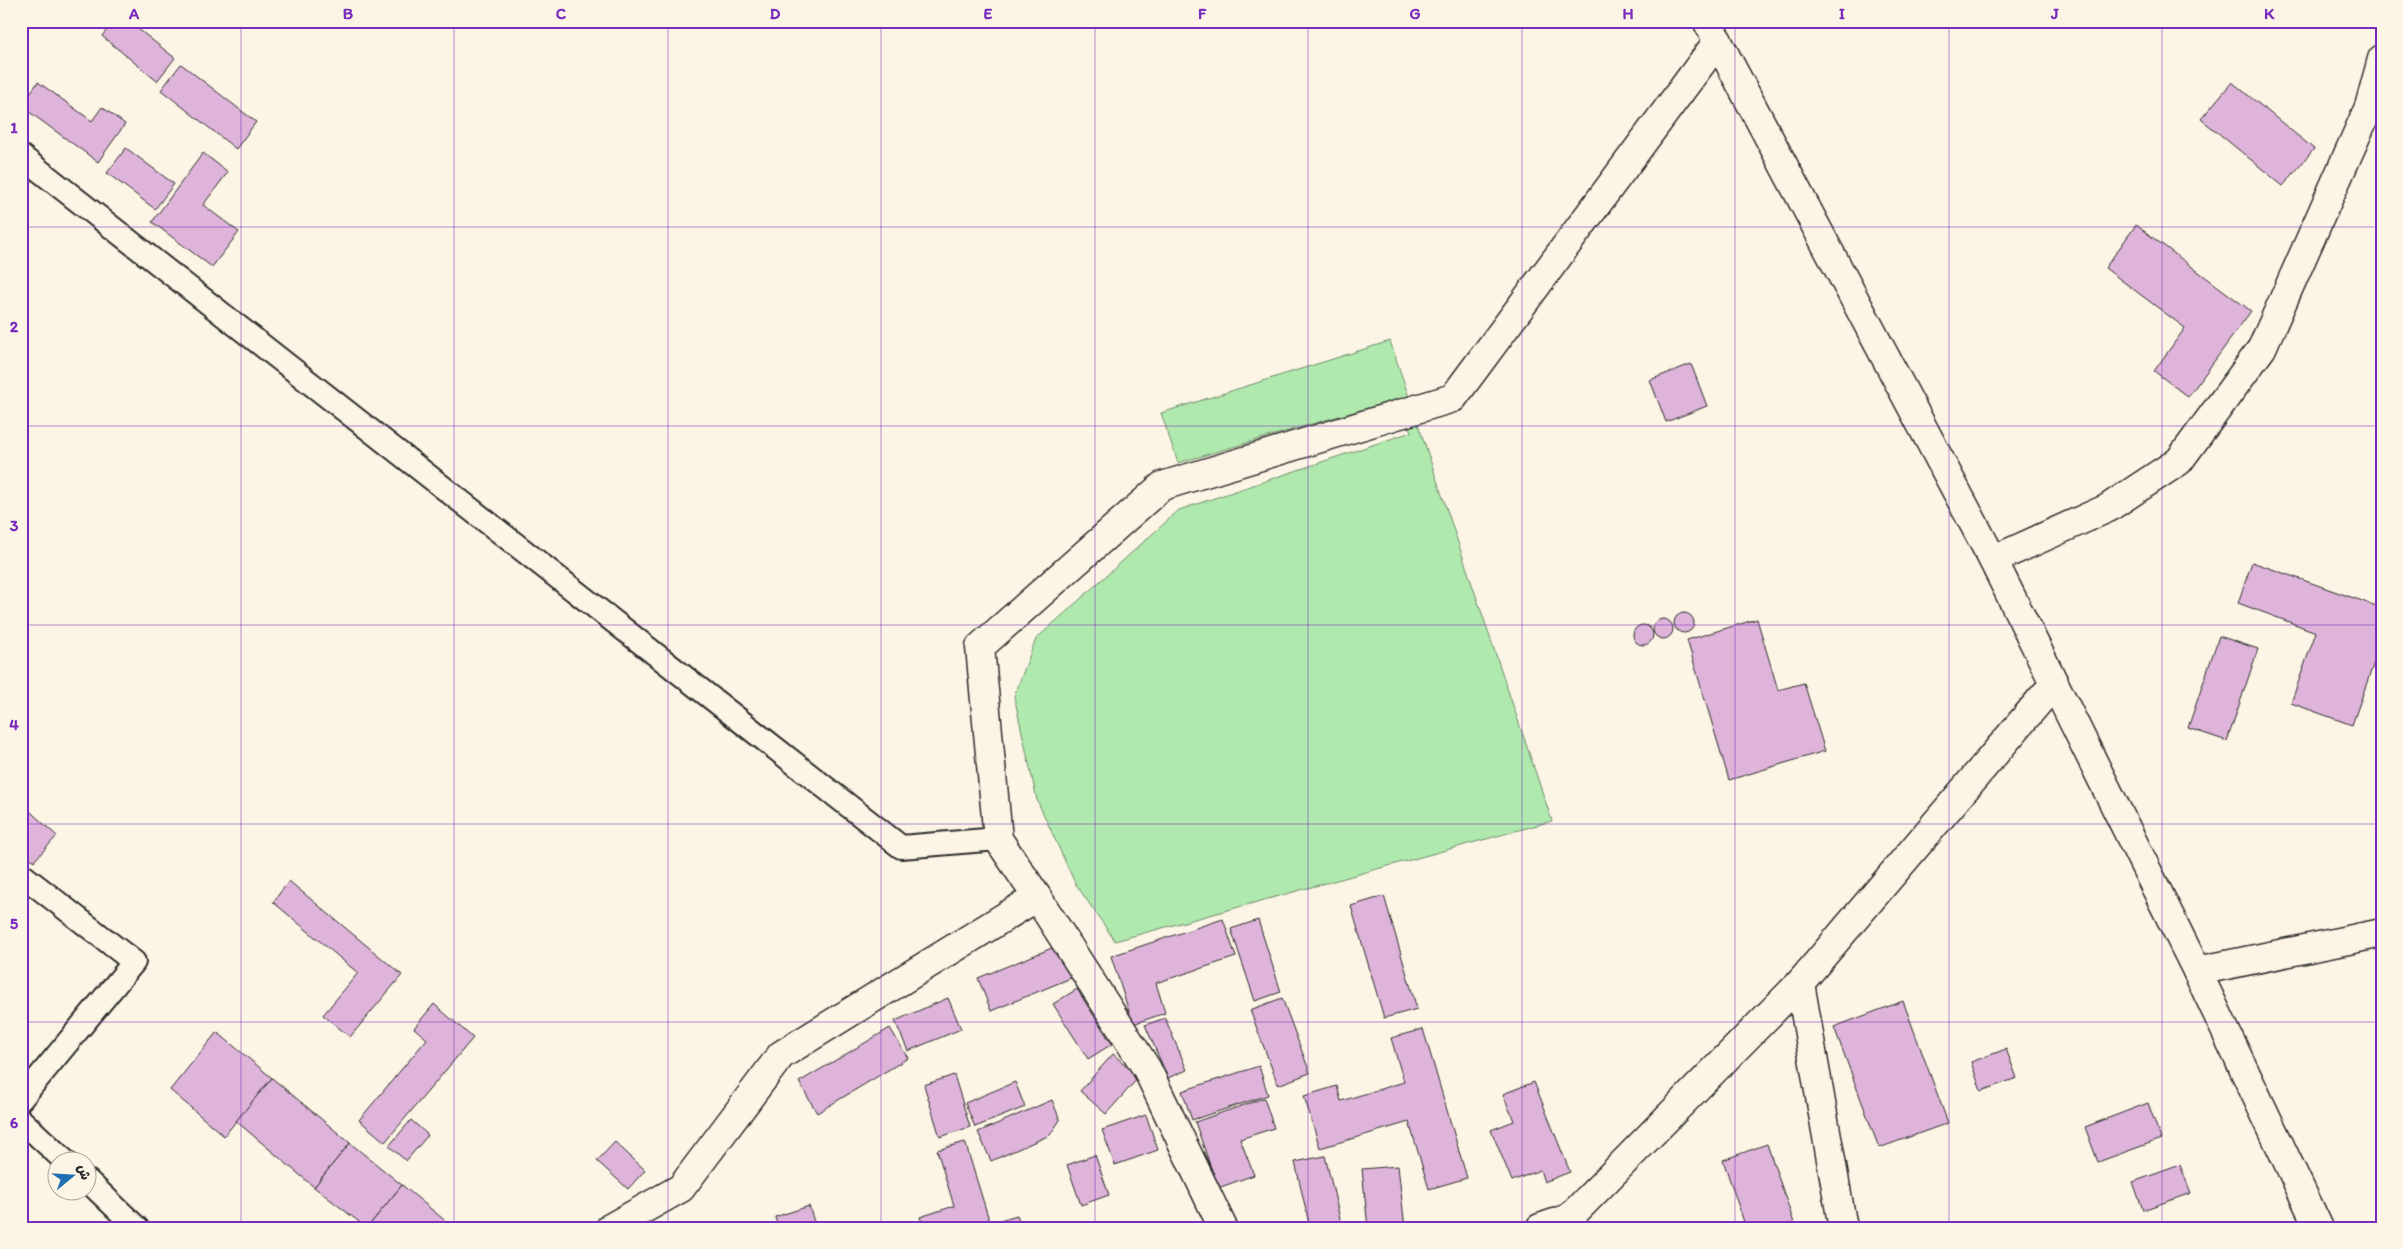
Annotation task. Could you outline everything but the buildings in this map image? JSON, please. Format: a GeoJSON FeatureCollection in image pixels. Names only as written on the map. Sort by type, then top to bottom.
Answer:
{"type":"FeatureCollection","features":[{"type":"Feature","properties":{"kind":"street"},"geometry":{"type":"LineString","coordinates":[[1223,1228],[1148,1069],[998,840],[980,647],[1162,486],[1453,398],[1712,31],[1993,560],[2197,971],[2319,1228]]}},
{"type":"Feature","properties":{"kind":"street"},"geometry":{"type":"LineString","coordinates":[[1993,560],[2108,508],[2179,461],[2262,348],[2368,107],[2382,59]]}},
{"type":"Feature","properties":{"kind":"street"},"geometry":{"type":"LineString","coordinates":[[1540,1228],[1570,1218],[1800,983],[2053,684]]}},
{"type":"Feature","properties":{"kind":"street"},"geometry":{"type":"LineString","coordinates":[[610,1228],[681,1188],[782,1055],[1037,897]]}},
{"type":"Feature","properties":{"kind":"street"},"geometry":{"type":"LineString","coordinates":[[2197,971],[2382,933]]}},
{"type":"Feature","properties":{"kind":"street"},"geometry":{"type":"LineString","coordinates":[[1800,983],[1843,1228]]}},
{"type":"Feature","properties":{"kind":"lane"},"geometry":{"type":"LineString","coordinates":[[21,156],[901,847],[998,840]]}},
{"type":"Feature","properties":{"kind":"lane"},"geometry":{"type":"LineString","coordinates":[[21,874],[134,962],[21,1099]]}},
{"type":"Feature","properties":{"kind":"lane"},"geometry":{"type":"LineString","coordinates":[[21,1120],[55,1152]]}},
{"type":"Feature","properties":{"kind":"lane"},"geometry":{"type":"LineString","coordinates":[[98,1190],[138,1228]]}},
{"type":"Feature","properties":{"kind":"green space"},"geometry":{"type":"Polygon","coordinates":[[[1390,341],[1552,821],[1115,941],[1075,883],[1037,800],[1014,696],[1036,639],[1179,510],[1411,432],[1398,399],[1178,463],[1161,413],[1390,341]]]}}]}
